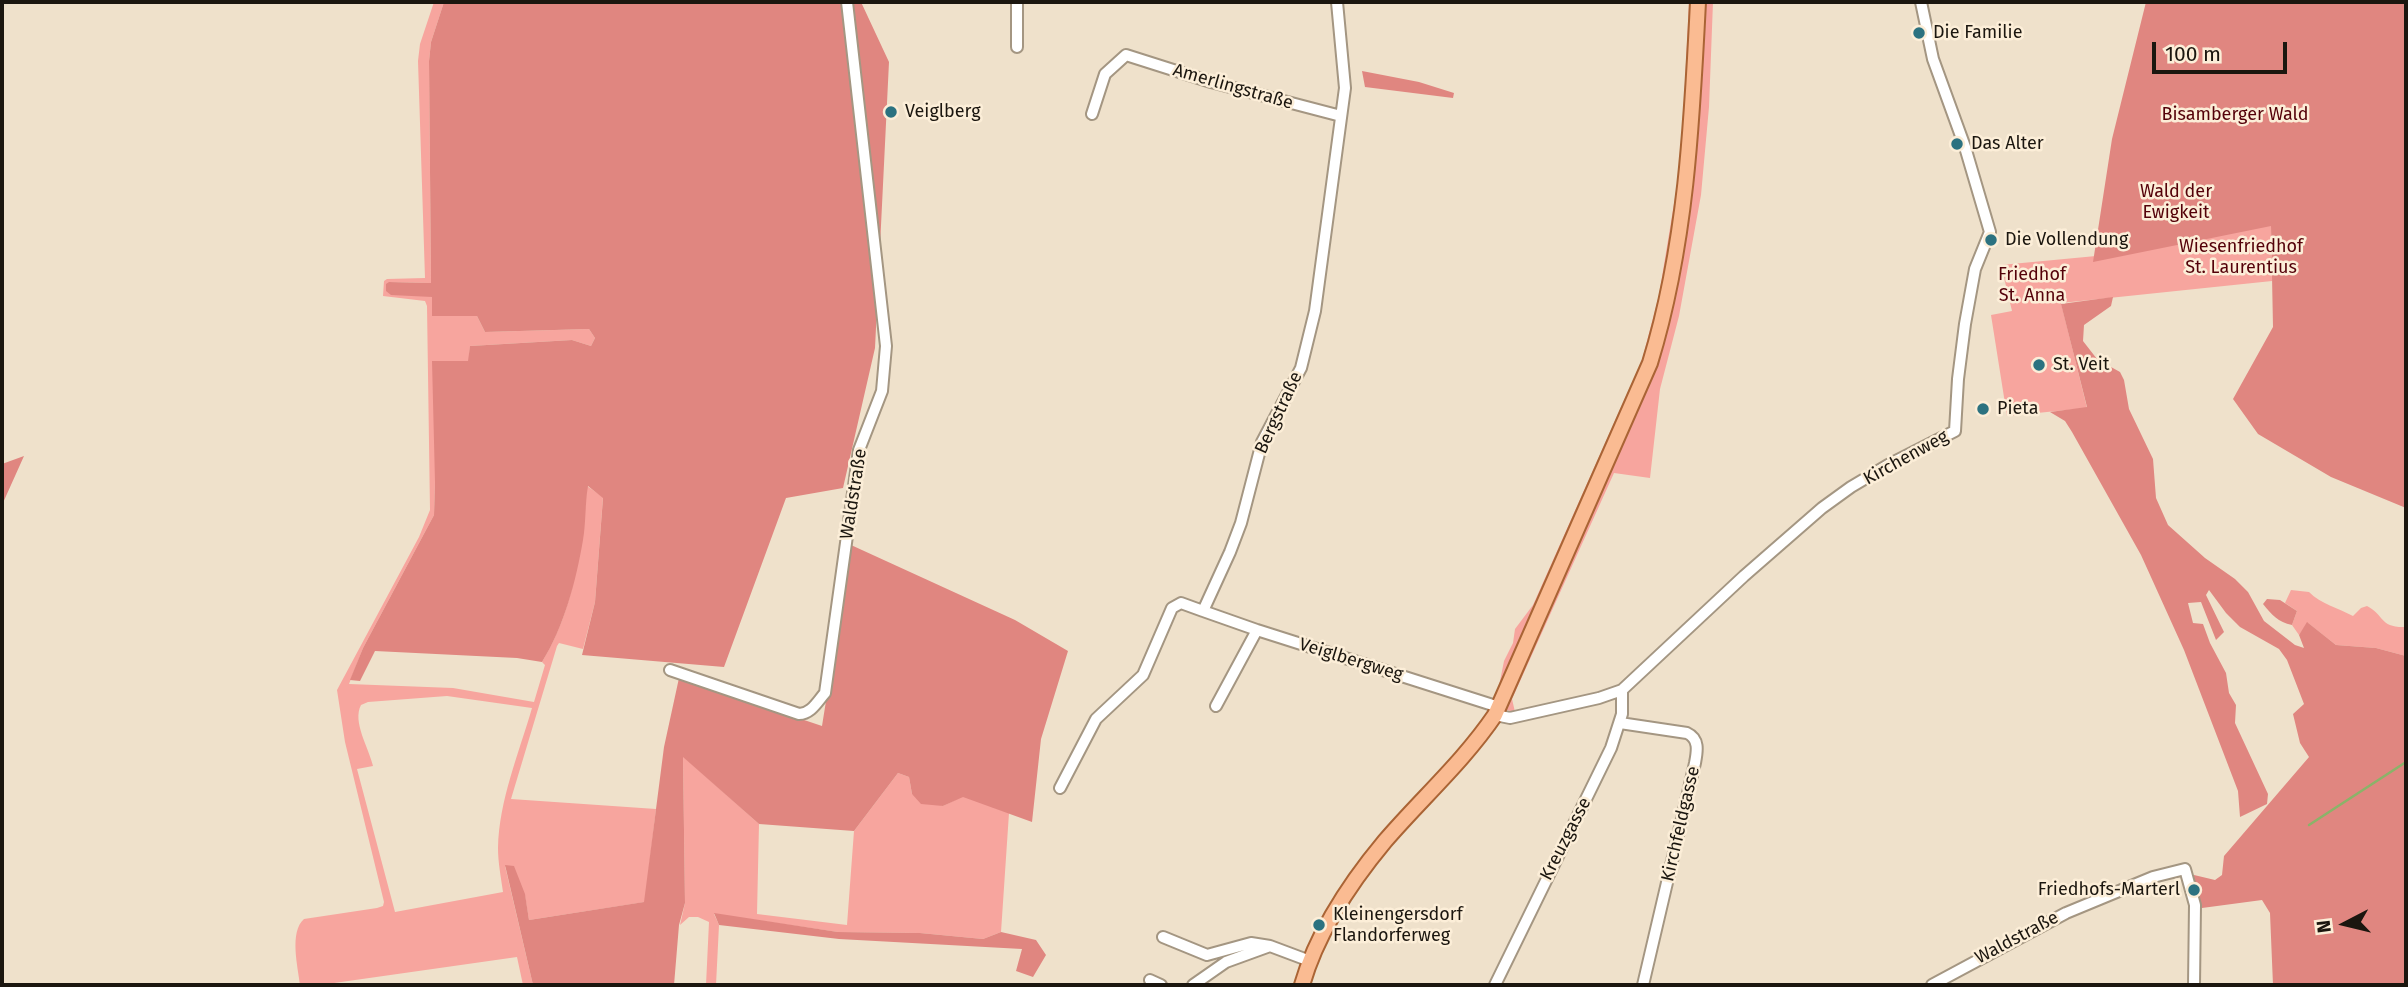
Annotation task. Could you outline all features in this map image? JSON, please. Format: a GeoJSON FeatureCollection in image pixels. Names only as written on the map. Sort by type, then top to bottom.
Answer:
{"type":"FeatureCollection","features":[{"type":"Feature","properties":{"kind":"main road"},"geometry":{"type":"LineString","coordinates":[[1302,985],[1310,961],[1331,919],[1365,867],[1386,840],[1464,755],[1497,711],[1650,363],[1662,323],[1685,197],[1698,2]]}},
{"type":"Feature","properties":{"kind":"street","name":"Waldstraße"},"geometry":{"type":"LineString","coordinates":[[670,670],[799,714],[806,714],[825,693],[859,450],[882,391],[886,346],[847,2]]}},
{"type":"Feature","properties":{"kind":"street"},"geometry":{"type":"LineString","coordinates":[[1017,2],[1017,47]]}},
{"type":"Feature","properties":{"kind":"street","name":"Bergstraße"},"geometry":{"type":"LineString","coordinates":[[1203,611],[1239,531],[1262,442],[1296,379],[1308,343],[1316,304],[1345,75],[1337,2]]}},
{"type":"Feature","properties":{"kind":"street","name":"Kirchenweg"},"geometry":{"type":"LineString","coordinates":[[1497,711],[1510,718],[1599,698],[1622,690],[1744,576],[1822,508],[1888,465],[1955,431],[1965,324],[1975,269],[1990,232],[1965,147],[1933,59],[1922,2]]}},
{"type":"Feature","properties":{"kind":"street","name":"Amerlingstraße"},"geometry":{"type":"LineString","coordinates":[[1092,114],[1105,74],[1126,55],[1211,82],[1341,116]]}},
{"type":"Feature","properties":{"kind":"street"},"geometry":{"type":"LineString","coordinates":[[1060,788],[1096,719],[1143,675],[1172,608],[1181,603],[1203,611]]}},
{"type":"Feature","properties":{"kind":"street","name":"Veiglbergweg"},"geometry":{"type":"LineString","coordinates":[[1203,611],[1497,711]]}},
{"type":"Feature","properties":{"kind":"street"},"geometry":{"type":"LineString","coordinates":[[1216,706],[1257,630]]}},
{"type":"Feature","properties":{"kind":"street","name":"Kreuzgasse"},"geometry":{"type":"LineString","coordinates":[[1494,985],[1604,765],[1620,723],[1622,690]]}},
{"type":"Feature","properties":{"kind":"street","name":"Kirchfeldgasse"},"geometry":{"type":"LineString","coordinates":[[1620,723],[1687,733],[1693,736],[1697,745],[1643,985]]}},
{"type":"Feature","properties":{"kind":"street","name":"Waldstraße"},"geometry":{"type":"LineString","coordinates":[[1932,985],[2066,913],[2153,877],[2185,869],[2195,905],[2193,985]]}},
{"type":"Feature","properties":{"kind":"street"},"geometry":{"type":"LineString","coordinates":[[1163,937],[1207,956],[1251,943],[1270,946],[1310,961]]}},
{"type":"Feature","properties":{"kind":"street"},"geometry":{"type":"LineString","coordinates":[[1193,985],[1226,962],[1270,946]]}},
{"type":"Feature","properties":{"kind":"green space"},"geometry":{"type":"Polygon","coordinates":[[[434,2],[444,2],[431,42],[429,61],[431,283],[389,282],[432,297],[432,316],[477,316],[485,332],[589,329],[595,338],[591,346],[572,340],[470,346],[469,361],[435,482],[434,515],[363,648],[349,684],[453,688],[534,702],[545,665],[542,662],[562,621],[575,577],[587,486],[603,497],[595,602],[583,649],[559,643],[557,646],[511,799],[656,809],[645,902],[529,920],[525,896],[505,866],[533,985],[523,985],[517,957],[320,985],[300,985],[296,941],[299,925],[304,919],[377,908],[383,906],[384,902],[345,742],[337,690],[419,537],[430,510],[427,306],[425,301],[383,296],[384,281],[387,279],[425,278],[418,61],[420,44],[434,2]],[[447,696],[368,702],[361,705],[360,727],[373,766],[357,769],[395,912],[503,892],[499,865],[499,830],[510,777],[532,708],[447,696]]]}},
{"type":"Feature","properties":{"kind":"green space"},"geometry":{"type":"Polygon","coordinates":[[[444,2],[861,2],[889,62],[875,348],[843,488],[786,498],[724,667],[582,655],[595,602],[603,498],[588,486],[583,540],[573,587],[557,634],[542,662],[517,658],[375,651],[360,681],[350,680],[363,648],[434,515],[432,361],[468,361],[470,346],[572,340],[591,346],[595,338],[589,329],[485,332],[477,316],[432,316],[432,297],[391,295],[386,291],[386,284],[389,282],[431,283],[429,61],[431,42],[444,2]]]}},
{"type":"Feature","properties":{"kind":"green space"},"geometry":{"type":"Polygon","coordinates":[[[1689,2],[1713,2],[1709,107],[1701,195],[1679,316],[1660,389],[1650,478],[1614,473],[1512,699],[1515,712],[1489,706],[1497,696],[1504,661],[1513,643],[1515,629],[1533,605],[1642,360],[1659,295],[1681,161],[1689,2]]]}},
{"type":"Feature","properties":{"kind":"green space","name":"Bisamberger Wald"},"geometry":{"type":"Polygon","coordinates":[[[2146,2],[2406,2],[2406,508],[2331,477],[2258,434],[2233,399],[2273,327],[2271,226],[2093,262],[2112,139],[2146,2]]]}},
{"type":"Feature","properties":{"kind":"green space"},"geometry":{"type":"Polygon","coordinates":[[[1362,71],[1419,82],[1454,93],[1453,98],[1365,87],[1362,71]]]}},
{"type":"Feature","properties":{"kind":"green space"},"geometry":{"type":"Polygon","coordinates":[[[2271,225],[2272,281],[2061,303],[2087,408],[2007,416],[1991,315],[2012,311],[2001,265],[2096,256],[2271,225]]]}},
{"type":"Feature","properties":{"kind":"green space"},"geometry":{"type":"Polygon","coordinates":[[[2113,297],[2111,306],[2084,325],[2083,341],[2104,368],[2111,367],[2120,372],[2124,380],[2129,409],[2153,459],[2156,498],[2168,525],[2205,558],[2235,579],[2248,592],[2264,621],[2295,645],[2304,648],[2299,635],[2307,622],[2336,645],[2376,648],[2406,656],[2406,985],[2273,985],[2270,913],[2262,900],[2202,908],[2192,876],[2215,880],[2222,875],[2224,856],[2309,757],[2300,743],[2293,714],[2304,704],[2287,660],[2279,649],[2240,627],[2209,590],[2206,595],[2224,632],[2216,640],[2201,602],[2188,603],[2193,623],[2203,624],[2226,673],[2229,693],[2236,705],[2235,723],[2268,794],[2267,804],[2240,817],[2238,791],[2184,650],[2141,555],[2065,421],[2050,412],[2087,407],[2061,304],[2113,297]]]}},
{"type":"Feature","properties":{"kind":"green space"},"geometry":{"type":"Polygon","coordinates":[[[24,456],[2,505],[2,464],[24,456]]]}},
{"type":"Feature","properties":{"kind":"green space"},"geometry":{"type":"Polygon","coordinates":[[[851,545],[1015,620],[1068,651],[1041,739],[1032,822],[963,797],[943,806],[921,804],[912,794],[909,777],[898,773],[854,831],[759,824],[683,757],[685,903],[679,925],[674,985],[533,985],[505,865],[514,866],[525,894],[529,920],[644,902],[664,747],[679,678],[822,726],[851,545]]]}},
{"type":"Feature","properties":{"kind":"green space"},"geometry":{"type":"Polygon","coordinates":[[[2291,590],[2309,592],[2324,603],[2353,616],[2367,606],[2387,623],[2406,627],[2406,656],[2376,648],[2336,645],[2308,623],[2299,635],[2292,625],[2297,611],[2285,603],[2291,590]]]}},
{"type":"Feature","properties":{"kind":"green space"},"geometry":{"type":"Polygon","coordinates":[[[2267,599],[2280,600],[2297,611],[2292,625],[2269,612],[2263,604],[2267,599]]]}},
{"type":"Feature","properties":{"kind":"green space"},"geometry":{"type":"Polygon","coordinates":[[[683,756],[759,824],[757,914],[847,925],[854,831],[898,773],[909,777],[912,794],[943,806],[963,796],[1009,813],[1001,932],[983,939],[920,933],[838,932],[714,914],[719,925],[716,985],[706,985],[709,922],[698,917],[689,917],[680,925],[685,903],[683,756]]]}},
{"type":"Feature","properties":{"kind":"green space"},"geometry":{"type":"Polygon","coordinates":[[[714,913],[838,932],[920,933],[983,939],[1001,932],[1036,940],[1046,955],[1033,977],[1016,971],[1022,949],[839,939],[719,925],[714,913]]]}},
{"type":"Feature","properties":{"kind":"waterway"},"geometry":{"type":"LineString","coordinates":[[2309,825],[2406,762]]}},
{"type":"Feature","properties":{"kind":"place","name":"Die Familie"},"geometry":{"type":"Point","coordinates":[1919,33]}},
{"type":"Feature","properties":{"kind":"place","name":"Veiglberg"},"geometry":{"type":"Point","coordinates":[891,112]}},
{"type":"Feature","properties":{"kind":"place","name":"Das Alter"},"geometry":{"type":"Point","coordinates":[1957,144]}},
{"type":"Feature","properties":{"kind":"place","name":"Die Vollendung"},"geometry":{"type":"Point","coordinates":[1991,240]}},
{"type":"Feature","properties":{"kind":"place","name":"St. Veit"},"geometry":{"type":"Point","coordinates":[2039,365]}},
{"type":"Feature","properties":{"kind":"place","name":"Pieta"},"geometry":{"type":"Point","coordinates":[1983,409]}},
{"type":"Feature","properties":{"kind":"place","name":"Friedhofs-Marterl"},"geometry":{"type":"Point","coordinates":[2194,890]}},
{"type":"Feature","properties":{"kind":"place","name":"Kleinengersdorf Flandorferweg"},"geometry":{"type":"Point","coordinates":[1319,925]}},
{"type":"Feature","properties":{"kind":"park label","name":"Wald der Ewigkeit"},"geometry":{"type":"Point","coordinates":[2176,202]}},
{"type":"Feature","properties":{"kind":"park label","name":"Wiesenfriedhof St. Laurentius"},"geometry":{"type":"Point","coordinates":[2241,257]}},
{"type":"Feature","properties":{"kind":"park label","name":"Friedhof St. Anna"},"geometry":{"type":"Point","coordinates":[2032,285]}}]}
